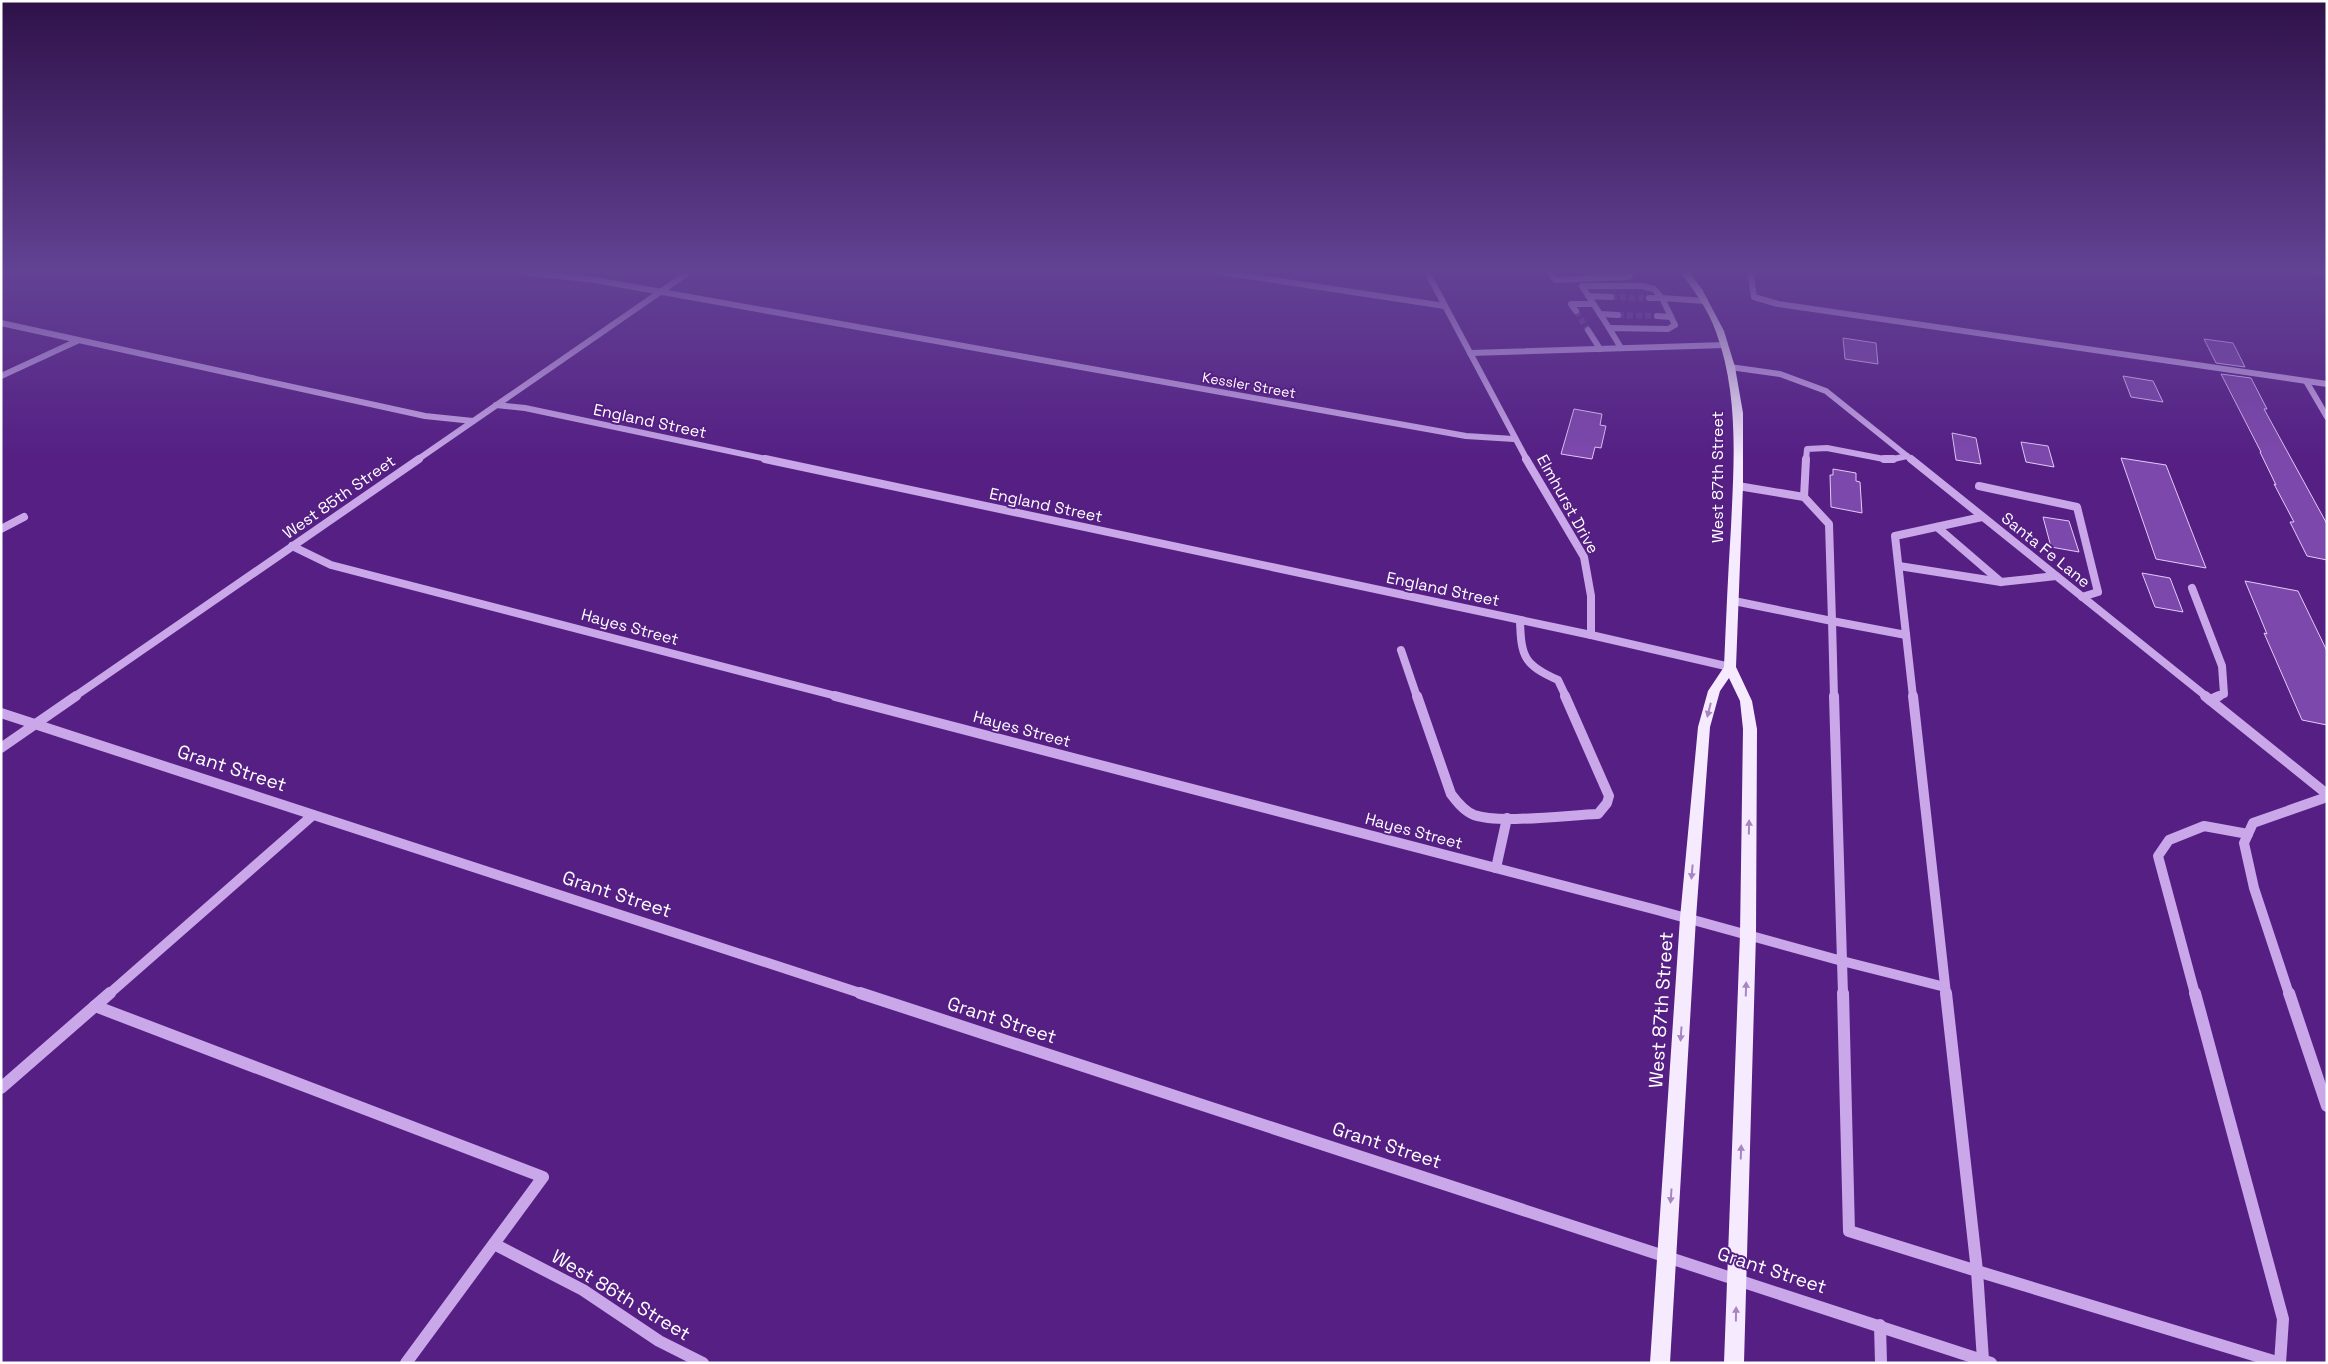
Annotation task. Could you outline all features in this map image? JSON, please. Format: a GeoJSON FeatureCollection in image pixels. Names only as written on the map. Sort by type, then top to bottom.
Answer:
{"type":"FeatureCollection","features":[{"type":"Feature","properties":{"kind":"main road","name":"West 87th Street"},"geometry":{"type":"LineString","coordinates":[[1720,334],[1725,345],[1738,413],[1738,486],[1730,667],[1746,701],[1750,729],[1748,934],[1734,1363]]}},
{"type":"Feature","properties":{"kind":"main road","name":"West 87th Street"},"geometry":{"type":"LineString","coordinates":[[1660,1363],[1688,918],[1704,727],[1714,691],[1730,667]]}},
{"type":"Feature","properties":{"kind":"street"},"geometry":{"type":"LineString","coordinates":[[46,334],[425,416],[473,421]]}},
{"type":"Feature","properties":{"kind":"street","name":"West 85th Street"},"geometry":{"type":"LineString","coordinates":[[1,748],[601,334]]}},
{"type":"Feature","properties":{"kind":"street","name":"Kessler Street"},"geometry":{"type":"LineString","coordinates":[[894,334],[1466,436],[1514,439]]}},
{"type":"Feature","properties":{"kind":"street","name":"Elmhurst Drive"},"geometry":{"type":"LineString","coordinates":[[1460,334],[1514,439],[1584,556],[1591,596],[1591,635]]}},
{"type":"Feature","properties":{"kind":"street"},"geometry":{"type":"LineString","coordinates":[[1590,334],[1600,349]]}},
{"type":"Feature","properties":{"kind":"street"},"geometry":{"type":"LineString","coordinates":[[1612,334],[1621,348]]}},
{"type":"Feature","properties":{"kind":"street"},"geometry":{"type":"LineString","coordinates":[[1981,334],[2327,384]]}},
{"type":"Feature","properties":{"kind":"street"},"geometry":{"type":"LineString","coordinates":[[1,376],[77,341]]}},
{"type":"Feature","properties":{"kind":"street"},"geometry":{"type":"LineString","coordinates":[[1470,353],[1725,345]]}},
{"type":"Feature","properties":{"kind":"street","name":"Santa Fe Lane"},"geometry":{"type":"LineString","coordinates":[[1730,367],[1769,370],[1806,380],[1826,391],[2327,796]]}},
{"type":"Feature","properties":{"kind":"street"},"geometry":{"type":"LineString","coordinates":[[2306,381],[2327,417]]}},
{"type":"Feature","properties":{"kind":"street","name":"England Street"},"geometry":{"type":"LineString","coordinates":[[496,406],[525,408],[1591,635]]}},
{"type":"Feature","properties":{"kind":"street"},"geometry":{"type":"LineString","coordinates":[[1804,497],[1807,449],[1827,448],[1889,460],[1907,456]]}},
{"type":"Feature","properties":{"kind":"street"},"geometry":{"type":"LineString","coordinates":[[1738,486],[1804,497],[1829,524],[1849,1231],[2280,1363],[2283,1319],[2158,856],[2168,840],[2204,826],[2248,834]]}},
{"type":"Feature","properties":{"kind":"street"},"geometry":{"type":"LineString","coordinates":[[1979,486],[2077,507],[2098,592],[2082,597]]}},
{"type":"Feature","properties":{"kind":"street"},"geometry":{"type":"LineString","coordinates":[[1,528],[24,516]]}},
{"type":"Feature","properties":{"kind":"street"},"geometry":{"type":"LineString","coordinates":[[1982,517],[1895,536],[1987,1361]]}},
{"type":"Feature","properties":{"kind":"street"},"geometry":{"type":"LineString","coordinates":[[1937,527],[2001,582]]}},
{"type":"Feature","properties":{"kind":"street","name":"Hayes Street"},"geometry":{"type":"LineString","coordinates":[[292,546],[331,565],[1688,918],[1945,987]]}},
{"type":"Feature","properties":{"kind":"street"},"geometry":{"type":"LineString","coordinates":[[1899,566],[2001,582],[2056,576]]}},
{"type":"Feature","properties":{"kind":"street"},"geometry":{"type":"LineString","coordinates":[[2192,588],[2222,666],[2224,694],[2210,700]]}},
{"type":"Feature","properties":{"kind":"street"},"geometry":{"type":"LineString","coordinates":[[1734,601],[1906,635]]}},
{"type":"Feature","properties":{"kind":"street"},"geometry":{"type":"LineString","coordinates":[[1402,650],[1451,794],[1458,804],[1472,814],[1490,819],[1598,814],[1607,803],[1609,796],[1558,680],[1531,667],[1521,654],[1520,620]]}},
{"type":"Feature","properties":{"kind":"street"},"geometry":{"type":"LineString","coordinates":[[1591,635],[1730,667]]}},
{"type":"Feature","properties":{"kind":"street","name":"Grant Street"},"geometry":{"type":"LineString","coordinates":[[1,713],[1987,1361]]}},
{"type":"Feature","properties":{"kind":"street"},"geometry":{"type":"LineString","coordinates":[[2327,796],[2277,813],[2253,824],[2244,843],[2254,888],[2327,1106]]}},
{"type":"Feature","properties":{"kind":"street"},"geometry":{"type":"LineString","coordinates":[[1,1088],[313,815]]}},
{"type":"Feature","properties":{"kind":"street"},"geometry":{"type":"LineString","coordinates":[[1496,868],[1506,818]]}},
{"type":"Feature","properties":{"kind":"street"},"geometry":{"type":"LineString","coordinates":[[95,1006],[543,1177],[406,1363]]}},
{"type":"Feature","properties":{"kind":"street","name":"West 86th Street"},"geometry":{"type":"LineString","coordinates":[[494,1244],[583,1290],[659,1342],[703,1363]]}},
{"type":"Feature","properties":{"kind":"street"},"geometry":{"type":"LineString","coordinates":[[1880,1325],[1881,1363]]}},
{"type":"Feature","properties":{"kind":"building"},"geometry":{"type":"Polygon","coordinates":[[[1843,338],[1876,343],[1878,364],[1845,359],[1843,338]]]}},
{"type":"Feature","properties":{"kind":"building"},"geometry":{"type":"Polygon","coordinates":[[[2204,339],[2233,343],[2245,367],[2216,363],[2204,339]]]}},
{"type":"Feature","properties":{"kind":"building"},"geometry":{"type":"Polygon","coordinates":[[[2221,374],[2251,378],[2267,409],[2264,409],[2327,524],[2327,560],[2307,556],[2290,522],[2294,522],[2274,484],[2276,485],[2261,452],[2221,374]]]}},
{"type":"Feature","properties":{"kind":"building"},"geometry":{"type":"Polygon","coordinates":[[[2123,376],[2153,381],[2163,402],[2131,397],[2123,376]]]}},
{"type":"Feature","properties":{"kind":"building"},"geometry":{"type":"Polygon","coordinates":[[[1574,409],[1602,414],[1600,425],[1606,426],[1601,448],[1595,447],[1592,459],[1561,454],[1574,409]]]}},
{"type":"Feature","properties":{"kind":"building"},"geometry":{"type":"Polygon","coordinates":[[[1952,433],[1976,438],[1981,464],[1956,460],[1952,433]]]}},
{"type":"Feature","properties":{"kind":"building"},"geometry":{"type":"Polygon","coordinates":[[[2021,442],[2048,446],[2054,467],[2026,462],[2021,442]]]}},
{"type":"Feature","properties":{"kind":"building"},"geometry":{"type":"Polygon","coordinates":[[[2121,458],[2166,465],[2206,568],[2156,559],[2121,458]]]}},
{"type":"Feature","properties":{"kind":"building"},"geometry":{"type":"Polygon","coordinates":[[[1833,469],[1856,473],[1856,481],[1860,482],[1862,513],[1831,507],[1830,475],[1833,475],[1833,469]]]}},
{"type":"Feature","properties":{"kind":"building"},"geometry":{"type":"Polygon","coordinates":[[[2043,517],[2069,521],[2079,552],[2051,547],[2043,517]]]}},
{"type":"Feature","properties":{"kind":"building"},"geometry":{"type":"Polygon","coordinates":[[[2142,573],[2170,578],[2183,612],[2155,607],[2142,573]]]}},
{"type":"Feature","properties":{"kind":"building"},"geometry":{"type":"Polygon","coordinates":[[[2245,581],[2298,591],[2327,651],[2327,725],[2302,720],[2264,633],[2267,634],[2245,581]]]}}]}
